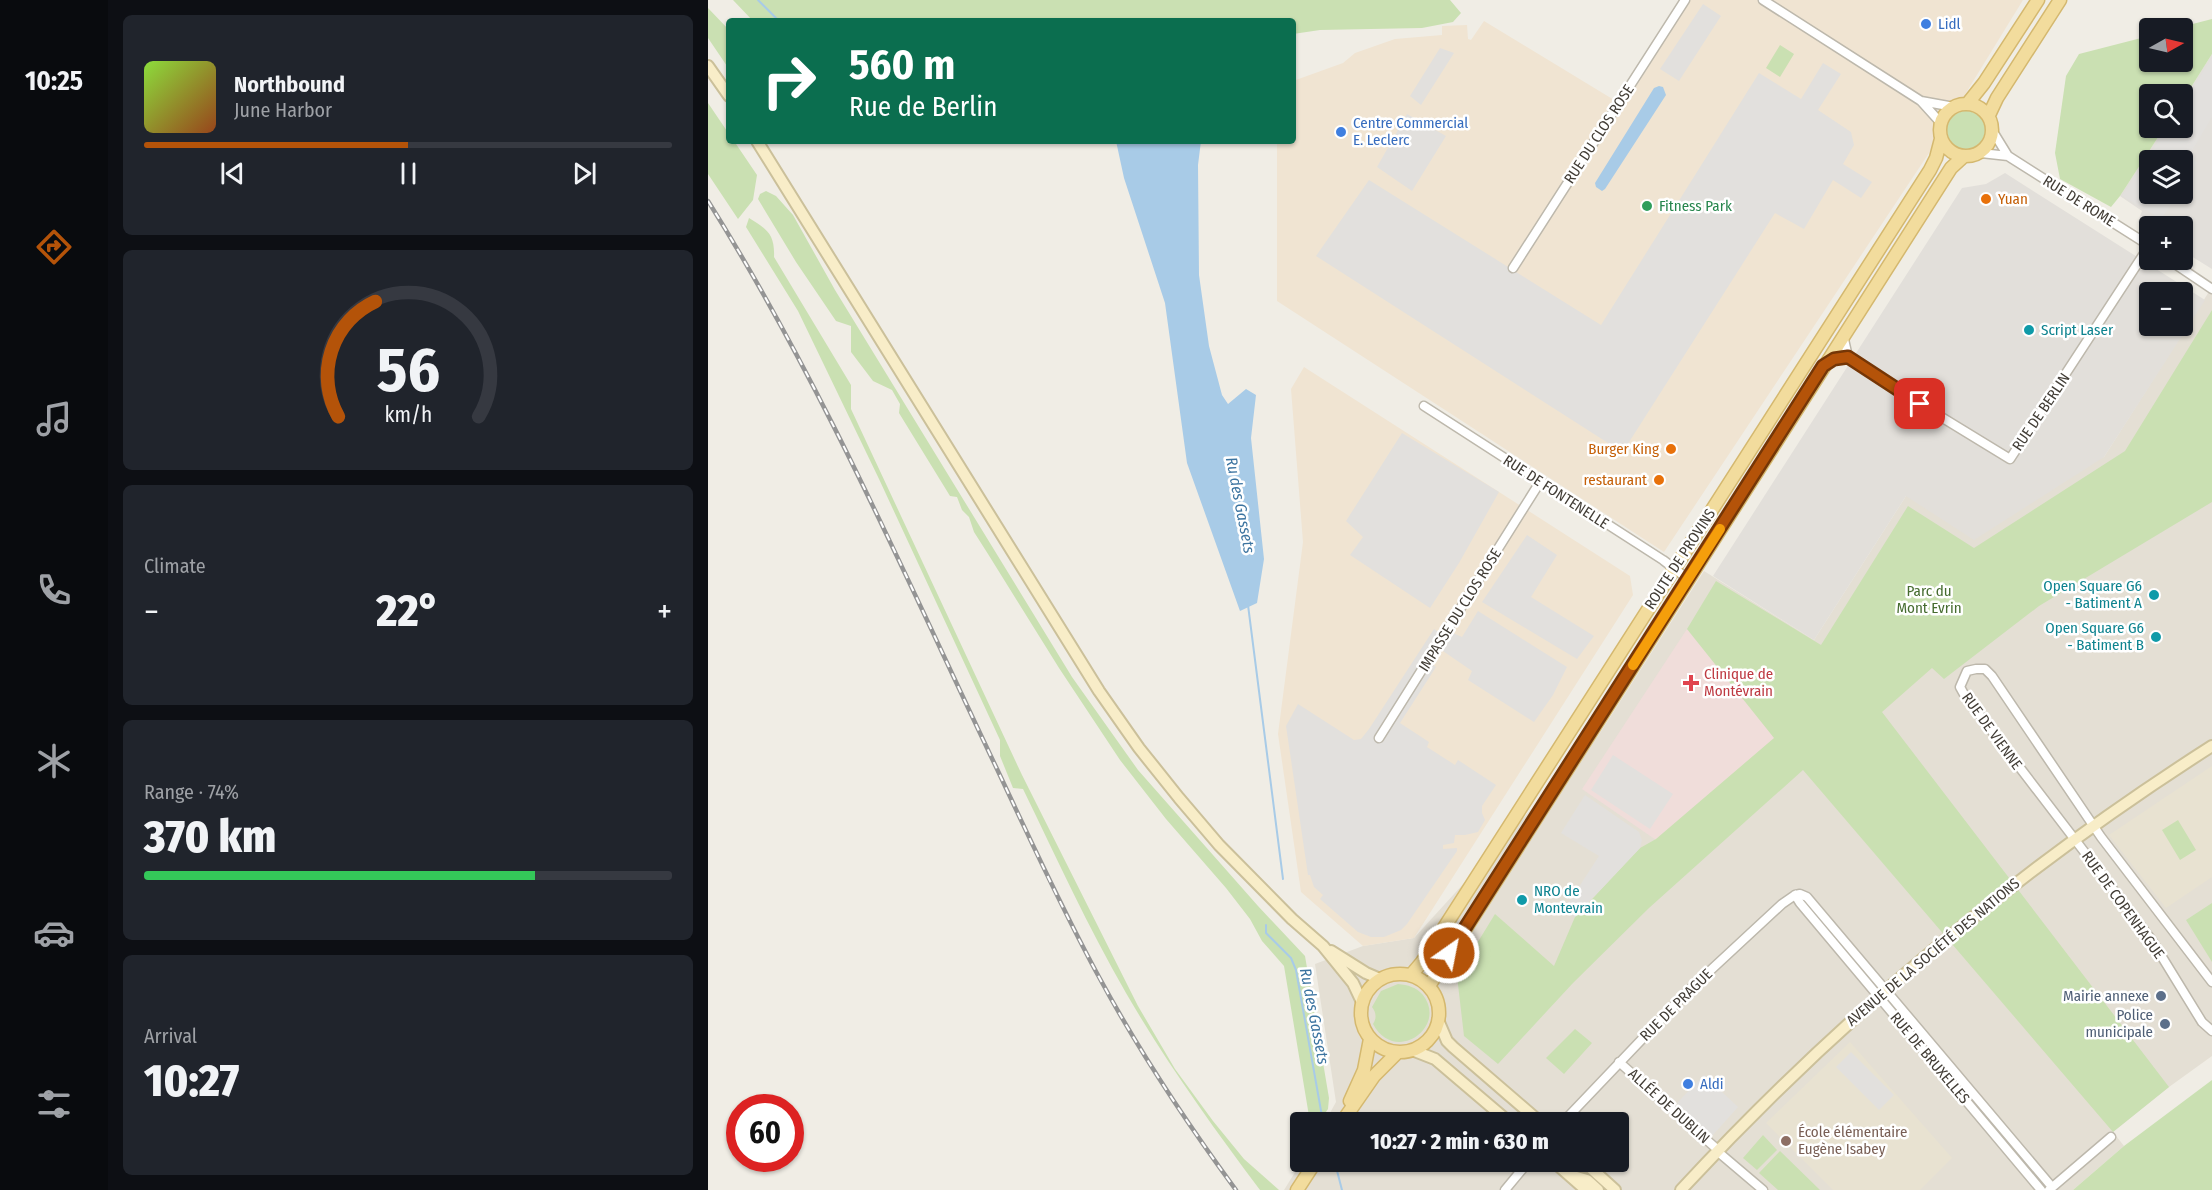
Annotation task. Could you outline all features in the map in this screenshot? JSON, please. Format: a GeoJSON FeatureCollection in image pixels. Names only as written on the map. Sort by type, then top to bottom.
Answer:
{"type":"FeatureCollection","features":[{"type":"Feature","properties":{"kind":"main road"},"geometry":{"type":"LineString","coordinates":[[1968,104],[2038,0]]}},
{"type":"Feature","properties":{"kind":"main road"},"geometry":{"type":"LineString","coordinates":[[1989,115],[1980,107],[1968,104],[1954,107],[1944,115],[1940,122],[1941,140],[1947,149],[1963,157],[1981,153],[1992,138],[1989,115],[1997,98],[2060,0]]}},
{"type":"Feature","properties":{"kind":"main road"},"geometry":{"type":"LineString","coordinates":[[708,66],[726,92]]}},
{"type":"Feature","properties":{"kind":"main road","name":"ROUTE DE PROVINS"},"geometry":{"type":"LineString","coordinates":[[1411,975],[1422,962],[1930,170],[1941,140]]}},
{"type":"Feature","properties":{"kind":"main road"},"geometry":{"type":"LineString","coordinates":[[759,144],[1099,691],[1139,748],[1219,845],[1292,919],[1323,946],[1380,978]]}},
{"type":"Feature","properties":{"kind":"main road","name":"ROUTE DE PROVINS"},"geometry":{"type":"LineString","coordinates":[[1429,986],[1823,366],[1951,168],[1963,157]]}},
{"type":"Feature","properties":{"kind":"main road","name":"AVENUE DE LA SOCIÉTÉ DES NATIONS"},"geometry":{"type":"LineString","coordinates":[[1681,1190],[1781,1086],[1882,992],[1982,909],[2074,839],[2212,746]]}},
{"type":"Feature","properties":{"kind":"main road"},"geometry":{"type":"LineString","coordinates":[[1323,946],[1353,983],[1362,1002]]}},
{"type":"Feature","properties":{"kind":"main road"},"geometry":{"type":"LineString","coordinates":[[1400,974],[1411,975],[1429,986],[1436,997],[1439,1008],[1435,1030],[1429,1039],[1412,1050],[1398,1052],[1378,1046],[1370,1039],[1361,1021],[1362,1002],[1372,984],[1380,978],[1400,974]]}},
{"type":"Feature","properties":{"kind":"main road"},"geometry":{"type":"LineString","coordinates":[[1438,1020],[1447,1041],[1528,1112]]}},
{"type":"Feature","properties":{"kind":"main road"},"geometry":{"type":"LineString","coordinates":[[1345,1112],[1364,1070],[1370,1039]]}},
{"type":"Feature","properties":{"kind":"main road"},"geometry":{"type":"LineString","coordinates":[[1412,1050],[1435,1059],[1497,1112]]}},
{"type":"Feature","properties":{"kind":"main road"},"geometry":{"type":"LineString","coordinates":[[1348,1112],[1374,1076],[1398,1052]]}},
{"type":"Feature","properties":{"kind":"main road"},"geometry":{"type":"LineString","coordinates":[[1297,1190],[1309,1172]]}},
{"type":"Feature","properties":{"kind":"main road"},"geometry":{"type":"LineString","coordinates":[[1565,1172],[1586,1190]]}},
{"type":"Feature","properties":{"kind":"main road"},"geometry":{"type":"LineString","coordinates":[[1595,1172],[1615,1190]]}},
{"type":"Feature","properties":{"kind":"main road"},"geometry":{"type":"LineString","coordinates":[[1570,1176],[1587,1180],[1598,1190]]}},
{"type":"Feature","properties":{"kind":"street","name":"RUE DU CLOS ROSE"},"geometry":{"type":"LineString","coordinates":[[1513,268],[1685,0]]}},
{"type":"Feature","properties":{"kind":"street"},"geometry":{"type":"LineString","coordinates":[[1763,0],[1920,100],[1940,122]]}},
{"type":"Feature","properties":{"kind":"street"},"geometry":{"type":"LineString","coordinates":[[1920,100],[1954,107]]}},
{"type":"Feature","properties":{"kind":"street"},"geometry":{"type":"LineString","coordinates":[[1992,130],[2008,156]]}},
{"type":"Feature","properties":{"kind":"street"},"geometry":{"type":"LineString","coordinates":[[1981,153],[2008,156]]}},
{"type":"Feature","properties":{"kind":"street","name":"RUE DE ROME"},"geometry":{"type":"LineString","coordinates":[[2008,156],[2139,240]]}},
{"type":"Feature","properties":{"kind":"street","name":"RUE DE BERLIN"},"geometry":{"type":"LineString","coordinates":[[1848,357],[2010,459],[2139,261]]}},
{"type":"Feature","properties":{"kind":"street"},"geometry":{"type":"LineString","coordinates":[[2184,270],[2212,289]]}},
{"type":"Feature","properties":{"kind":"street"},"geometry":{"type":"LineString","coordinates":[[1823,366],[1834,359],[1848,357],[1843,335]]}},
{"type":"Feature","properties":{"kind":"street","name":"RUE DE FONTENELLE"},"geometry":{"type":"LineString","coordinates":[[1424,406],[1688,579]]}},
{"type":"Feature","properties":{"kind":"street","name":"IMPASSE DU CLOS ROSE"},"geometry":{"type":"LineString","coordinates":[[1379,738],[1540,482]]}},
{"type":"Feature","properties":{"kind":"street","name":"RUE DE VIENNE"},"geometry":{"type":"LineString","coordinates":[[2074,839],[1965,696],[1960,687],[1967,671],[1985,669],[1992,676],[2093,825]]}},
{"type":"Feature","properties":{"kind":"street","name":"RUE DE COPENHAGUE"},"geometry":{"type":"LineString","coordinates":[[2093,825],[2212,982]]}},
{"type":"Feature","properties":{"kind":"street","name":"RUE DE COPENHAGUE"},"geometry":{"type":"LineString","coordinates":[[2074,839],[2151,939],[2202,1022],[2212,1031]]}},
{"type":"Feature","properties":{"kind":"street","name":"RUE DE BRUXELLES"},"geometry":{"type":"LineString","coordinates":[[1795,895],[1882,992],[2050,1189]]}},
{"type":"Feature","properties":{"kind":"street","name":"RUE DE PRAGUE"},"geometry":{"type":"LineString","coordinates":[[1572,1112],[1695,985],[1775,910],[1795,895]]}},
{"type":"Feature","properties":{"kind":"street","name":"RUE DE BRUXELLES"},"geometry":{"type":"LineString","coordinates":[[1882,992],[2041,1190]]}},
{"type":"Feature","properties":{"kind":"street","name":"ALLÉE DE DUBLIN"},"geometry":{"type":"LineString","coordinates":[[1619,1062],[1763,1190]]}},
{"type":"Feature","properties":{"kind":"street"},"geometry":{"type":"LineString","coordinates":[[2050,1189],[2111,1137]]}},
{"type":"Feature","properties":{"kind":"street"},"geometry":{"type":"LineString","coordinates":[[1505,1190],[1520,1172]]}},
{"type":"Feature","properties":{"kind":"shaded area"},"geometry":{"type":"Polygon","coordinates":[[[1690,0],[2023,0],[1929,153],[1664,552],[1277,301],[1277,144],[1296,144],[1296,80],[1343,63],[1355,53],[1395,39],[1442,35],[1442,26],[1467,25],[1468,39],[1471,40],[1484,21],[1624,106],[1690,0]]]}},
{"type":"Feature","properties":{"kind":"shaded area"},"geometry":{"type":"Polygon","coordinates":[[[1703,4],[1721,16],[1679,81],[1660,69],[1703,4]]]}},
{"type":"Feature","properties":{"kind":"shaded area"},"geometry":{"type":"Polygon","coordinates":[[[1440,48],[1454,53],[1421,105],[1410,96],[1440,48]]]}},
{"type":"Feature","properties":{"kind":"shaded area"},"geometry":{"type":"Polygon","coordinates":[[[2212,54],[2212,269],[2193,257],[2193,216],[2140,216],[2142,211],[2120,196],[2139,167],[2139,204],[2193,204],[2193,150],[2150,150],[2158,138],[2193,138],[2193,84],[2212,54]]]}},
{"type":"Feature","properties":{"kind":"shaded area"},"geometry":{"type":"Polygon","coordinates":[[[2212,58],[2212,117],[2192,150],[2152,150],[2160,138],[2193,138],[2193,87],[2212,58]]]}},
{"type":"Feature","properties":{"kind":"shaded area"},"geometry":{"type":"Polygon","coordinates":[[[1823,63],[1841,74],[1818,110],[1851,132],[1854,145],[1843,164],[1872,182],[1861,198],[1833,180],[1804,229],[1775,213],[1624,450],[1619,450],[1316,256],[1369,180],[1601,325],[1759,73],[1801,99],[1823,63]]]}},
{"type":"Feature","properties":{"kind":"shaded area"},"geometry":{"type":"Polygon","coordinates":[[[1407,114],[1446,136],[1412,191],[1377,167],[1407,114]]]}},
{"type":"Feature","properties":{"kind":"shaded area"},"geometry":{"type":"Polygon","coordinates":[[[2193,158],[2197,163],[2193,170],[2193,158]]]}},
{"type":"Feature","properties":{"kind":"shaded area"},"geometry":{"type":"Polygon","coordinates":[[[2139,170],[2139,204],[2171,204],[2163,216],[2156,216],[2122,196],[2139,170]]]}},
{"type":"Feature","properties":{"kind":"shaded area"},"geometry":{"type":"Polygon","coordinates":[[[2005,173],[2139,258],[2139,270],[2158,270],[2177,282],[2139,282],[2139,336],[2182,336],[2104,457],[1974,540],[1906,496],[1814,640],[1713,576],[1962,188],[1986,184],[2005,173]]]}},
{"type":"Feature","properties":{"kind":"shaded area"},"geometry":{"type":"Polygon","coordinates":[[[2212,287],[2212,1056],[2113,1132],[2124,1146],[2073,1190],[1284,1190],[1295,1172],[1629,1172],[1629,1112],[1330,1112],[1336,1102],[1315,964],[1363,946],[1414,938],[1598,736],[1704,571],[1814,640],[1906,496],[2104,457],[2181,336],[2193,336],[2193,317],[2212,287]]]}},
{"type":"Feature","properties":{"kind":"shaded area"},"geometry":{"type":"Polygon","coordinates":[[[2193,292],[2205,300],[2193,319],[2193,292]]]}},
{"type":"Feature","properties":{"kind":"shaded area"},"geometry":{"type":"Polygon","coordinates":[[[1304,367],[1630,576],[1633,595],[1414,938],[1363,946],[1301,892],[1278,734],[1303,542],[1291,389],[1304,367]]]}},
{"type":"Feature","properties":{"kind":"shaded area"},"geometry":{"type":"Polygon","coordinates":[[[1402,433],[1499,492],[1459,563],[1430,608],[1350,555],[1363,537],[1346,521],[1402,433]]]}},
{"type":"Feature","properties":{"kind":"shaded area"},"geometry":{"type":"Polygon","coordinates":[[[1527,535],[1557,555],[1531,597],[1594,636],[1577,659],[1482,602],[1527,535]]]}},
{"type":"Feature","properties":{"kind":"shaded area"},"geometry":{"type":"Polygon","coordinates":[[[1478,611],[1567,667],[1553,695],[1534,722],[1468,680],[1472,671],[1443,651],[1453,633],[1462,637],[1478,611]]]}},
{"type":"Feature","properties":{"kind":"shaded area"},"geometry":{"type":"Polygon","coordinates":[[[1434,629],[1449,638],[1432,664],[1436,667],[1400,723],[1429,742],[1427,747],[1455,765],[1458,760],[1496,785],[1482,806],[1485,820],[1478,832],[1455,835],[1454,843],[1443,845],[1443,849],[1457,848],[1457,851],[1407,924],[1401,930],[1384,937],[1371,937],[1358,932],[1320,899],[1323,895],[1314,887],[1308,875],[1286,726],[1298,704],[1354,740],[1361,739],[1434,629]]]}},
{"type":"Feature","properties":{"kind":"shaded area","name":"Clinique de Montévrain"},"geometry":{"type":"Polygon","coordinates":[[[1687,629],[1775,738],[1656,840],[1582,789],[1687,629]]]}},
{"type":"Feature","properties":{"kind":"shaded area"},"geometry":{"type":"Polygon","coordinates":[[[1613,755],[1673,794],[1650,829],[1591,790],[1613,755]]]}},
{"type":"Feature","properties":{"kind":"shaded area"},"geometry":{"type":"Polygon","coordinates":[[[2212,766],[2212,877],[2166,908],[2109,835],[2212,766]]]}},
{"type":"Feature","properties":{"kind":"shaded area"},"geometry":{"type":"Polygon","coordinates":[[[1585,795],[1639,832],[1642,840],[1640,848],[1575,917],[1564,910],[1599,856],[1561,833],[1585,795]]]}},
{"type":"Feature","properties":{"kind":"shaded area"},"geometry":{"type":"Polygon","coordinates":[[[1850,1042],[1952,1158],[1920,1190],[1833,1190],[1766,1123],[1850,1042]]]}},
{"type":"Feature","properties":{"kind":"shaded area"},"geometry":{"type":"Polygon","coordinates":[[[1851,1052],[1894,1095],[1879,1110],[1836,1067],[1851,1052]]]}},
{"type":"Feature","properties":{"kind":"shaded area"},"geometry":{"type":"Polygon","coordinates":[[[1704,1075],[1738,1107],[1712,1136],[1677,1103],[1704,1075]]]}},
{"type":"Feature","properties":{"kind":"green space"},"geometry":{"type":"Polygon","coordinates":[[[733,0],[1450,0],[1461,13],[1453,22],[1422,28],[1320,30],[1296,34],[1296,18],[750,18],[733,0]]]}},
{"type":"Feature","properties":{"kind":"green space"},"geometry":{"type":"Polygon","coordinates":[[[708,8],[726,27],[726,65],[708,38],[708,8]]]}},
{"type":"Feature","properties":{"kind":"green space"},"geometry":{"type":"Polygon","coordinates":[[[2212,19],[2212,54],[2193,84],[2139,84],[2139,138],[2158,138],[2150,150],[2139,150],[2139,167],[2111,207],[2060,179],[2055,153],[2066,76],[2079,54],[2139,39],[2139,72],[2193,72],[2193,24],[2212,19]]]}},
{"type":"Feature","properties":{"kind":"green space"},"geometry":{"type":"Polygon","coordinates":[[[1780,45],[1794,54],[1780,77],[1766,68],[1780,45]]]}},
{"type":"Feature","properties":{"kind":"green space"},"geometry":{"type":"Polygon","coordinates":[[[708,103],[726,130],[726,144],[736,144],[757,175],[753,200],[738,219],[708,174],[708,103]]]}},
{"type":"Feature","properties":{"kind":"green space"},"geometry":{"type":"Polygon","coordinates":[[[1966,111],[1980,116],[1985,130],[1980,144],[1966,149],[1952,144],[1947,130],[1952,116],[1966,111]]]}},
{"type":"Feature","properties":{"kind":"green space"},"geometry":{"type":"Polygon","coordinates":[[[766,191],[776,196],[793,215],[835,290],[1072,677],[1138,770],[1305,956],[1329,1098],[1326,1112],[1308,1112],[1284,966],[1262,941],[1250,919],[1226,888],[1166,819],[1120,760],[974,532],[969,517],[962,510],[957,497],[950,496],[899,413],[900,404],[892,390],[873,381],[851,352],[851,326],[836,321],[796,262],[758,199],[760,194],[766,191]]]}},
{"type":"Feature","properties":{"kind":"green space"},"geometry":{"type":"Polygon","coordinates":[[[749,218],[769,233],[773,243],[774,257],[851,385],[851,409],[1022,775],[1138,1006],[1175,1069],[1213,1121],[1244,1159],[1279,1190],[1260,1190],[1173,1069],[1112,968],[1023,789],[1013,788],[1000,756],[1000,740],[798,311],[746,227],[749,218]]]}},
{"type":"Feature","properties":{"kind":"green space","name":"Parc du Mont Evrin"},"geometry":{"type":"Polygon","coordinates":[[[2212,310],[2212,502],[2039,606],[1944,679],[1932,668],[1882,712],[2169,1087],[2113,1132],[1803,770],[1649,908],[1573,983],[1498,1064],[1464,1036],[1457,976],[1495,914],[1554,966],[1575,917],[1640,848],[1656,839],[1774,738],[1687,629],[1716,581],[1821,645],[1908,506],[1974,548],[2125,451],[2212,310]]]}},
{"type":"Feature","properties":{"kind":"green space"},"geometry":{"type":"Polygon","coordinates":[[[2178,820],[2196,850],[2180,860],[2162,830],[2178,820]]]}},
{"type":"Feature","properties":{"kind":"green space"},"geometry":{"type":"Polygon","coordinates":[[[2212,903],[2212,962],[2186,920],[2212,903]]]}},
{"type":"Feature","properties":{"kind":"green space"},"geometry":{"type":"Polygon","coordinates":[[[1398,984],[1418,990],[1429,1007],[1429,1019],[1424,1029],[1416,1037],[1405,1041],[1394,1041],[1382,1036],[1373,1024],[1375,1015],[1372,1007],[1381,991],[1398,984]]]}},
{"type":"Feature","properties":{"kind":"green space"},"geometry":{"type":"Polygon","coordinates":[[[1575,1029],[1592,1043],[1564,1074],[1546,1058],[1575,1029]]]}},
{"type":"Feature","properties":{"kind":"green space"},"geometry":{"type":"Polygon","coordinates":[[[2212,1080],[2212,1190],[2073,1190],[2124,1146],[2212,1080]]]}},
{"type":"Feature","properties":{"kind":"green space"},"geometry":{"type":"Polygon","coordinates":[[[1763,1135],[1777,1150],[1757,1170],[1743,1158],[1763,1135]]]}},
{"type":"Feature","properties":{"kind":"green space"},"geometry":{"type":"Polygon","coordinates":[[[1780,1151],[1820,1190],[1778,1190],[1759,1173],[1780,1151]]]}},
{"type":"Feature","properties":{"kind":"water"},"geometry":{"type":"Polygon","coordinates":[[[1663,87],[1666,95],[1602,191],[1596,187],[1595,183],[1654,88],[1663,87]]]}},
{"type":"Feature","properties":{"kind":"water"},"geometry":{"type":"Polygon","coordinates":[[[1117,144],[1201,144],[1198,165],[1199,275],[1209,346],[1222,395],[1228,404],[1246,389],[1256,395],[1251,438],[1264,559],[1257,603],[1240,611],[1187,463],[1165,303],[1124,178],[1117,144]]]}},
{"type":"Feature","properties":{"kind":"waterway","name":"Ru des Gassets"},"geometry":{"type":"LineString","coordinates":[[758,0],[776,18]]}},
{"type":"Feature","properties":{"kind":"waterway","name":"Ru des Gassets"},"geometry":{"type":"LineString","coordinates":[[1248,605],[1283,879]]}},
{"type":"Feature","properties":{"kind":"waterway","name":"Ru des Gassets"},"geometry":{"type":"LineString","coordinates":[[1266,925],[1266,933],[1291,958],[1296,970],[1321,1112]]}},
{"type":"Feature","properties":{"kind":"waterway","name":"Ru des Gassets"},"geometry":{"type":"LineString","coordinates":[[1337,1172],[1342,1190]]}},
{"type":"Feature","properties":{"kind":"railway"},"geometry":{"type":"LineString","coordinates":[[708,201],[749,269],[825,409],[1046,874],[1099,977],[1164,1086],[1236,1190]]}},
{"type":"Feature","properties":{"kind":"slow traffic"},"geometry":{"type":"LineString","coordinates":[[1633,665],[1720,529]]}},
{"type":"Feature","properties":{"kind":"place","name":"Lidl"},"geometry":{"type":"Point","coordinates":[1926,24]}},
{"type":"Feature","properties":{"kind":"place","name":"Centre Commercial E. Leclerc"},"geometry":{"type":"Point","coordinates":[1341,132]}},
{"type":"Feature","properties":{"kind":"place","name":"Yuan"},"geometry":{"type":"Point","coordinates":[1986,199]}},
{"type":"Feature","properties":{"kind":"place","name":"Fitness Park"},"geometry":{"type":"Point","coordinates":[1647,206]}},
{"type":"Feature","properties":{"kind":"place","name":"Script Laser"},"geometry":{"type":"Point","coordinates":[2029,330]}},
{"type":"Feature","properties":{"kind":"place","name":"Burger King"},"geometry":{"type":"Point","coordinates":[1671,449]}},
{"type":"Feature","properties":{"kind":"place","name":"restaurant"},"geometry":{"type":"Point","coordinates":[1659,480]}},
{"type":"Feature","properties":{"kind":"place","name":"Open Square G6 - Batiment A"},"geometry":{"type":"Point","coordinates":[2154,595]}},
{"type":"Feature","properties":{"kind":"place","name":"Open Square G6 - Batiment B"},"geometry":{"type":"Point","coordinates":[2156,637]}},
{"type":"Feature","properties":{"kind":"place","name":"Clinique de Montévrain"},"geometry":{"type":"Point","coordinates":[1691,683]}},
{"type":"Feature","properties":{"kind":"place","name":"NRO de Montevrain"},"geometry":{"type":"Point","coordinates":[1522,900]}},
{"type":"Feature","properties":{"kind":"place","name":"Mairie annexe"},"geometry":{"type":"Point","coordinates":[2161,996]}},
{"type":"Feature","properties":{"kind":"place","name":"Police municipale"},"geometry":{"type":"Point","coordinates":[2165,1024]}},
{"type":"Feature","properties":{"kind":"place","name":"Aldi"},"geometry":{"type":"Point","coordinates":[1688,1084]}},
{"type":"Feature","properties":{"kind":"place","name":"École élémentaire Eugène Isabey"},"geometry":{"type":"Point","coordinates":[1786,1141]}},
{"type":"Feature","properties":{"kind":"route"},"geometry":{"type":"LineString","coordinates":[[1449,953],[1823,366],[1834,359],[1848,357],[1920,404]]}}]}
